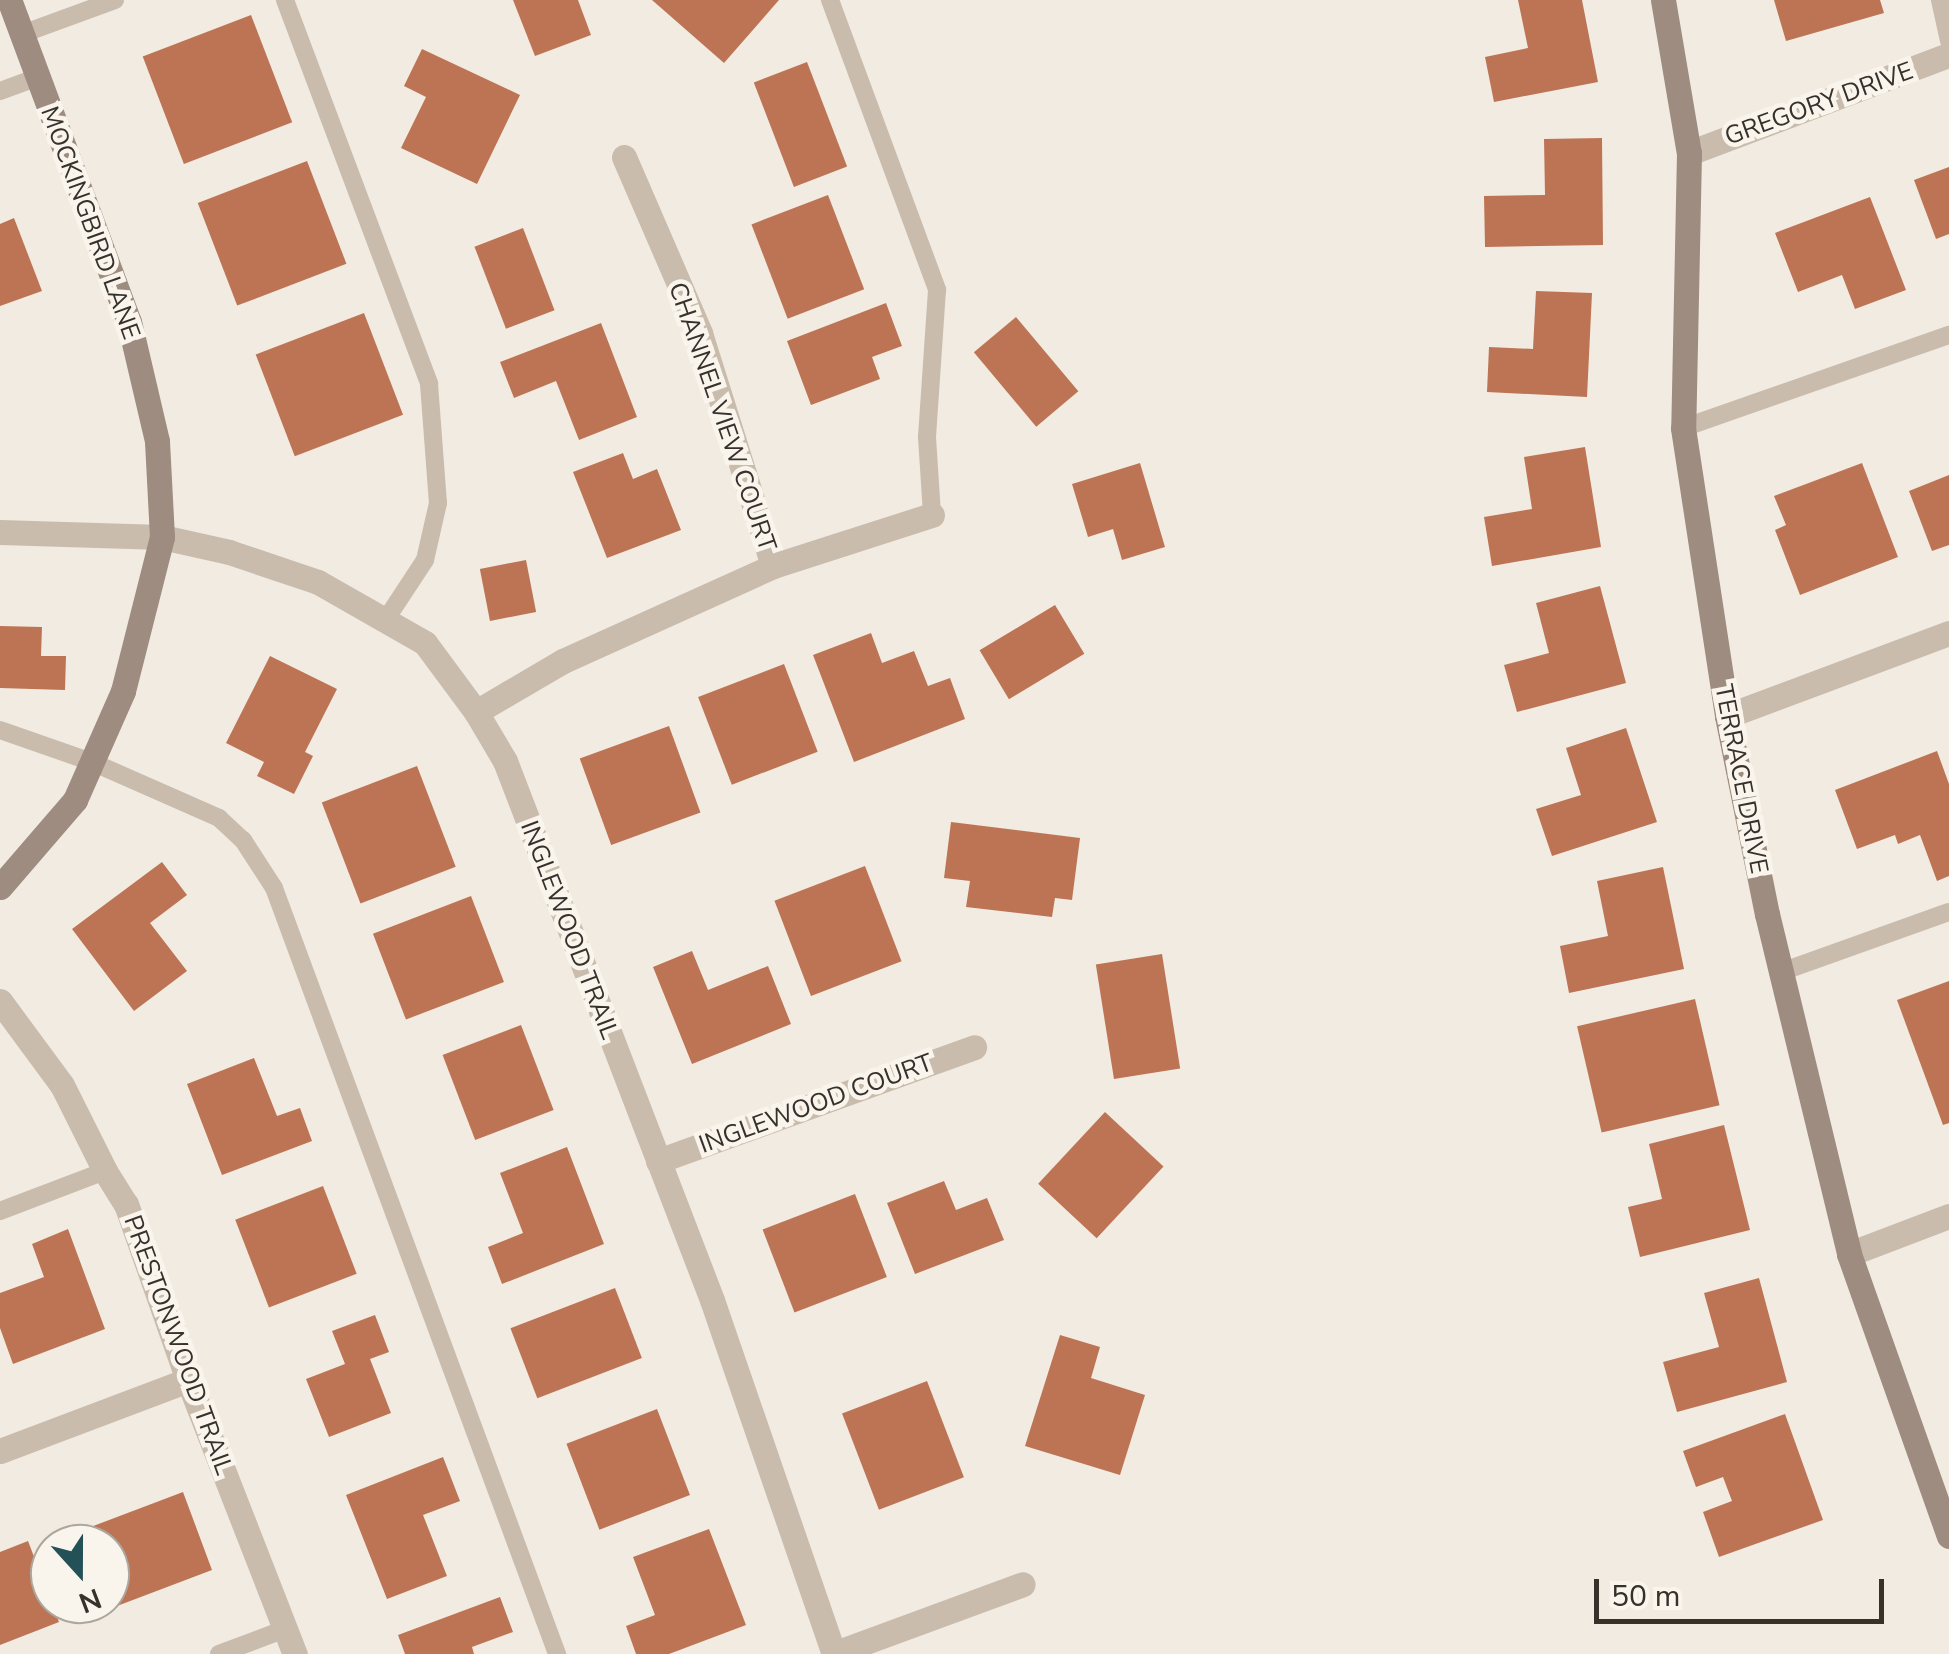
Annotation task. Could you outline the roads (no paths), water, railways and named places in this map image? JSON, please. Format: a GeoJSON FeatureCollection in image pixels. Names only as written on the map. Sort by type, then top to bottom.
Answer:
{"type":"FeatureCollection","features":[{"type":"Feature","properties":{"kind":"street","name":"MOCKINGBIRD LANE"},"geometry":{"type":"LineString","coordinates":[[0,887],[76,800],[123,691],[162,537],[157,442],[129,322],[9,0]]}},
{"type":"Feature","properties":{"kind":"street","name":"TERRACE DRIVE"},"geometry":{"type":"LineString","coordinates":[[1663,0],[1689,153],[1682,428],[1727,716],[1781,972],[1849,1254],[1943,1503],[1949,1536]]}},
{"type":"Feature","properties":{"kind":"street","name":"GREGORY DRIVE"},"geometry":{"type":"LineString","coordinates":[[1689,153],[1949,56]]}},
{"type":"Feature","properties":{"kind":"street","name":"CHANNEL VIEW COURT"},"geometry":{"type":"LineString","coordinates":[[624,157],[700,332],[773,566]]}},
{"type":"Feature","properties":{"kind":"street"},"geometry":{"type":"LineString","coordinates":[[476,712],[563,661],[773,566],[932,515]]}},
{"type":"Feature","properties":{"kind":"street","name":"INGLEWOOD TRAIL"},"geometry":{"type":"LineString","coordinates":[[0,532],[162,537],[229,552],[318,582],[425,643],[476,712],[504,761],[712,1300],[834,1654]]}},
{"type":"Feature","properties":{"kind":"street"},"geometry":{"type":"LineString","coordinates":[[1727,716],[1949,634]]}},
{"type":"Feature","properties":{"kind":"street","name":"PRESTONWOOD TRAIL"},"geometry":{"type":"LineString","coordinates":[[0,1001],[62,1085],[104,1171],[126,1204],[188,1380],[295,1654]]}},
{"type":"Feature","properties":{"kind":"street","name":"INGLEWOOD COURT"},"geometry":{"type":"LineString","coordinates":[[658,1162],[974,1047]]}},
{"type":"Feature","properties":{"kind":"street"},"geometry":{"type":"LineString","coordinates":[[1849,1254],[1949,1216]]}},
{"type":"Feature","properties":{"kind":"street"},"geometry":{"type":"LineString","coordinates":[[0,1451],[188,1380]]}},
{"type":"Feature","properties":{"kind":"street"},"geometry":{"type":"LineString","coordinates":[[834,1654],[1023,1584]]}},
{"type":"Feature","properties":{"kind":"lane"},"geometry":{"type":"LineString","coordinates":[[22,34],[115,0]]}},
{"type":"Feature","properties":{"kind":"lane"},"geometry":{"type":"LineString","coordinates":[[285,0],[429,384],[438,503],[424,560],[385,621]]}},
{"type":"Feature","properties":{"kind":"lane"},"geometry":{"type":"LineString","coordinates":[[830,0],[937,290],[927,438],[932,515]]}},
{"type":"Feature","properties":{"kind":"lane"},"geometry":{"type":"LineString","coordinates":[[1940,0],[1949,41]]}},
{"type":"Feature","properties":{"kind":"lane"},"geometry":{"type":"LineString","coordinates":[[0,90],[38,76]]}},
{"type":"Feature","properties":{"kind":"lane"},"geometry":{"type":"LineString","coordinates":[[1682,428],[1949,335]]}},
{"type":"Feature","properties":{"kind":"lane"},"geometry":{"type":"LineString","coordinates":[[0,730],[92,762],[219,818],[243,840],[274,888],[557,1654]]}},
{"type":"Feature","properties":{"kind":"lane"},"geometry":{"type":"LineString","coordinates":[[1781,972],[1949,912]]}},
{"type":"Feature","properties":{"kind":"lane"},"geometry":{"type":"LineString","coordinates":[[0,1211],[104,1171]]}},
{"type":"Feature","properties":{"kind":"lane"},"geometry":{"type":"LineString","coordinates":[[218,1654],[285,1630]]}}]}
